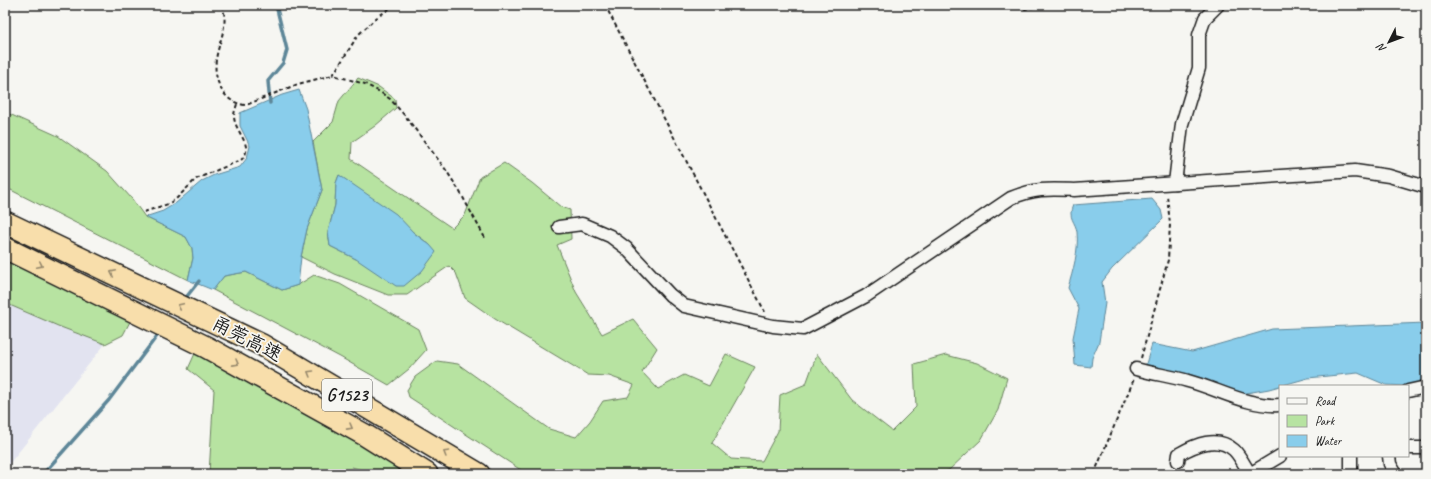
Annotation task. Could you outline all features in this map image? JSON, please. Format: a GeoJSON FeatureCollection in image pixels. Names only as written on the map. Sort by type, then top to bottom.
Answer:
{"type":"FeatureCollection","features":[{"type":"Feature","properties":{"kind":"highway","name":"甬莞高速"},"geometry":{"type":"LineString","coordinates":[[5,222],[262,344],[479,474]]}},
{"type":"Feature","properties":{"kind":"highway","name":"甬莞高速"},"geometry":{"type":"LineString","coordinates":[[5,248],[202,345],[365,435],[427,474]]}},
{"type":"Feature","properties":{"kind":"street"},"geometry":{"type":"LineString","coordinates":[[1172,183],[1182,124],[1199,68],[1199,36],[1206,18],[1218,5]]}},
{"type":"Feature","properties":{"kind":"street"},"geometry":{"type":"LineString","coordinates":[[559,227],[582,224],[610,236],[626,248],[670,295],[684,306],[772,326],[803,329],[866,296],[1011,198],[1027,191],[1040,189],[1074,190],[1355,171],[1389,176],[1426,187]]}},
{"type":"Feature","properties":{"kind":"street"},"geometry":{"type":"LineString","coordinates":[[1137,370],[1189,381],[1224,394],[1268,406],[1279,405]]}},
{"type":"Feature","properties":{"kind":"street"},"geometry":{"type":"LineString","coordinates":[[1409,391],[1426,387]]}},
{"type":"Feature","properties":{"kind":"street"},"geometry":{"type":"LineString","coordinates":[[1178,461],[1179,454],[1191,447],[1203,443],[1216,442],[1227,446],[1234,451],[1250,474],[1279,457]]}},
{"type":"Feature","properties":{"kind":"street"},"geometry":{"type":"LineString","coordinates":[[1409,448],[1426,448]]}},
{"type":"Feature","properties":{"kind":"street"},"geometry":{"type":"LineString","coordinates":[[1351,457],[1351,470]]}},
{"type":"Feature","properties":{"kind":"street"},"geometry":{"type":"LineString","coordinates":[[1390,457],[1390,464],[1396,474]]}},
{"type":"Feature","properties":{"kind":"path"},"geometry":{"type":"LineString","coordinates":[[222,5],[225,14],[224,28],[215,66],[218,82],[224,94],[237,104],[246,105],[298,84],[333,75],[365,84],[380,92],[390,99],[406,117],[446,170],[485,238]]}},
{"type":"Feature","properties":{"kind":"path"},"geometry":{"type":"LineString","coordinates":[[333,75],[358,35],[376,18],[395,5]]}},
{"type":"Feature","properties":{"kind":"path"},"geometry":{"type":"LineString","coordinates":[[605,5],[772,326]]}},
{"type":"Feature","properties":{"kind":"path"},"geometry":{"type":"LineString","coordinates":[[1018,5],[1025,9],[1043,5]]}},
{"type":"Feature","properties":{"kind":"path"},"geometry":{"type":"LineString","coordinates":[[144,212],[168,204],[176,199],[196,179],[241,160],[245,156],[247,149],[246,144],[235,123],[234,116],[237,104]]}},
{"type":"Feature","properties":{"kind":"path"},"geometry":{"type":"LineString","coordinates":[[1094,474],[1137,370],[1168,260],[1170,224],[1167,197],[1172,183]]}},
{"type":"Feature","properties":{"kind":"shaded area"},"geometry":{"type":"Polygon","coordinates":[[[5,303],[105,344],[5,469],[5,303]]]}},
{"type":"Feature","properties":{"kind":"green space"},"geometry":{"type":"Polygon","coordinates":[[[358,78],[379,87],[395,99],[396,108],[375,126],[352,142],[351,159],[452,228],[465,215],[480,177],[504,163],[532,183],[561,207],[570,210],[571,239],[557,245],[576,292],[602,334],[633,319],[657,348],[642,372],[658,389],[684,375],[709,386],[726,354],[755,367],[712,443],[731,459],[762,461],[778,431],[780,395],[806,384],[817,354],[852,400],[892,431],[916,407],[914,364],[946,355],[977,363],[1007,378],[998,410],[981,440],[949,470],[938,474],[527,474],[409,397],[407,390],[415,377],[437,361],[458,364],[549,429],[576,437],[590,421],[603,401],[628,397],[634,385],[609,376],[588,375],[495,319],[465,298],[456,273],[449,266],[407,295],[388,295],[335,274],[301,257],[307,229],[322,190],[313,142],[333,122],[339,101],[358,78]],[[339,175],[336,183],[335,205],[328,232],[330,246],[356,259],[430,245],[339,175]]]}},
{"type":"Feature","properties":{"kind":"green space"},"geometry":{"type":"Polygon","coordinates":[[[5,112],[58,136],[107,171],[132,199],[145,217],[186,237],[192,248],[193,258],[188,280],[5,187],[5,112]]]}},
{"type":"Feature","properties":{"kind":"green space"},"geometry":{"type":"Polygon","coordinates":[[[5,255],[135,312],[123,335],[105,344],[5,303],[5,255]]]}},
{"type":"Feature","properties":{"kind":"green space"},"geometry":{"type":"Polygon","coordinates":[[[246,272],[282,290],[298,285],[314,275],[340,284],[418,329],[426,350],[409,369],[389,385],[340,357],[213,290],[224,276],[246,272]]]}},
{"type":"Feature","properties":{"kind":"green space"},"geometry":{"type":"Polygon","coordinates":[[[197,349],[417,474],[375,474],[352,467],[347,474],[209,474],[214,390],[188,369],[197,349]]]}},
{"type":"Feature","properties":{"kind":"water"},"geometry":{"type":"Polygon","coordinates":[[[299,90],[306,109],[322,190],[307,229],[301,257],[298,285],[282,290],[246,272],[224,276],[213,290],[188,280],[193,258],[192,248],[186,237],[145,217],[163,211],[176,203],[202,181],[214,175],[240,167],[247,158],[250,146],[240,126],[240,113],[282,95],[299,90]]]}},
{"type":"Feature","properties":{"kind":"water"},"geometry":{"type":"Polygon","coordinates":[[[339,175],[396,214],[414,233],[430,245],[436,252],[422,271],[404,286],[396,286],[356,259],[330,246],[328,232],[335,205],[336,183],[339,175]]]}},
{"type":"Feature","properties":{"kind":"water"},"geometry":{"type":"Polygon","coordinates":[[[1152,199],[1161,210],[1163,219],[1112,269],[1102,282],[1105,303],[1099,342],[1092,358],[1091,367],[1075,365],[1073,338],[1079,309],[1068,288],[1077,246],[1077,232],[1071,217],[1071,209],[1073,205],[1152,199]]]}},
{"type":"Feature","properties":{"kind":"water"},"geometry":{"type":"Polygon","coordinates":[[[1426,323],[1426,377],[1417,385],[1386,385],[1358,373],[1308,378],[1269,389],[1241,394],[1145,367],[1152,344],[1192,352],[1272,329],[1426,323]]]}},
{"type":"Feature","properties":{"kind":"waterway"},"geometry":{"type":"LineString","coordinates":[[270,103],[268,81],[283,63],[287,50],[276,5]]}},
{"type":"Feature","properties":{"kind":"waterway"},"geometry":{"type":"LineString","coordinates":[[184,300],[199,281]]}},
{"type":"Feature","properties":{"kind":"waterway"},"geometry":{"type":"LineString","coordinates":[[43,474],[109,400],[160,332]]}}]}
